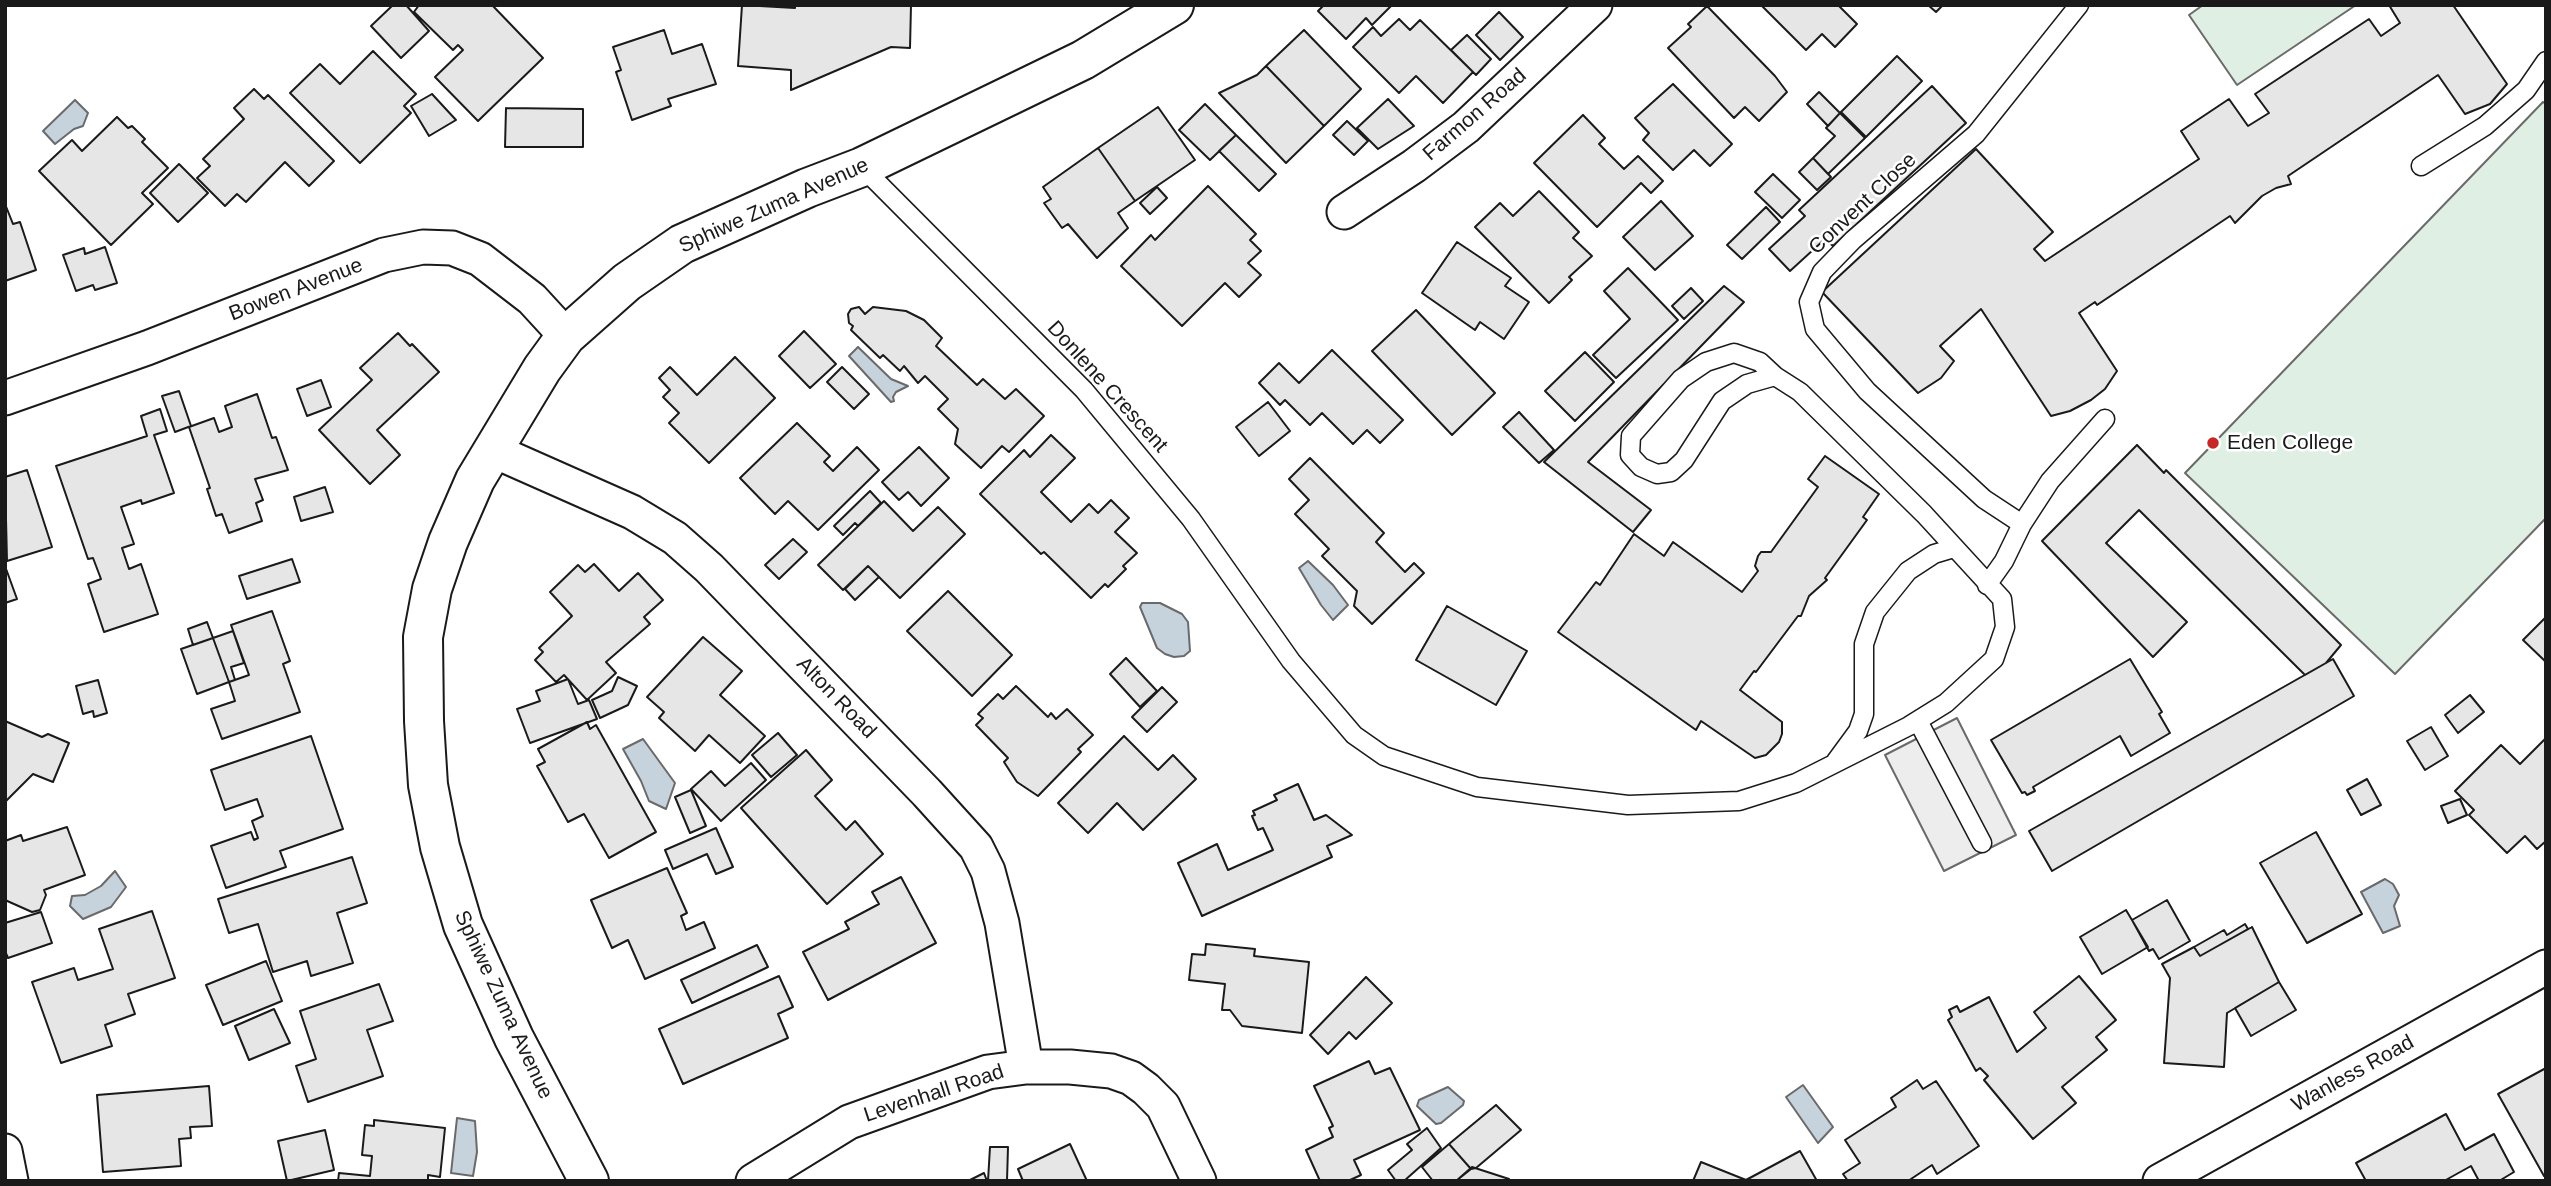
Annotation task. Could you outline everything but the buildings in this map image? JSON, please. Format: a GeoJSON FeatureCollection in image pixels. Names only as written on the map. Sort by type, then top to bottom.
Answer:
{"type":"FeatureCollection","features":[{"type":"Feature","properties":{"kind":"street","name":"Farmon Road"},"geometry":{"type":"LineString","coordinates":[[1345,212],[1466,127],[1595,5]]}},
{"type":"Feature","properties":{"kind":"street","name":"Sphiwe Zuma Avenue"},"geometry":{"type":"LineString","coordinates":[[589,1181],[514,1038],[463,925],[440,847],[428,785],[423,637],[432,589],[448,542],[475,480],[541,369],[566,336],[626,282],[682,244],[807,188],[862,167],[1083,60],[1165,8]]}},
{"type":"Feature","properties":{"kind":"street","name":"Bowen Avenue"},"geometry":{"type":"LineString","coordinates":[[5,398],[147,348],[384,256],[423,247],[452,248],[481,260],[532,299],[566,336]]}},
{"type":"Feature","properties":{"kind":"street","name":"Alton Road"},"geometry":{"type":"LineString","coordinates":[[492,450],[632,512],[675,538],[718,577],[976,846],[988,872],[1002,923],[1026,1067]]}},
{"type":"Feature","properties":{"kind":"street","name":"Wanless Road"},"geometry":{"type":"LineString","coordinates":[[2160,1181],[2546,967]]}},
{"type":"Feature","properties":{"kind":"street","name":"Levenhall Road"},"geometry":{"type":"LineString","coordinates":[[753,1181],[849,1122],[988,1072],[1026,1067],[1111,1070],[1131,1078],[1163,1106],[1199,1181]]}},
{"type":"Feature","properties":{"kind":"street"},"geometry":{"type":"LineString","coordinates":[[5,1151],[12,1181]]}},
{"type":"Feature","properties":{"kind":"lane","name":"Convent Close"},"geometry":{"type":"LineString","coordinates":[[2022,524],[1983,499],[1867,391],[1815,328],[1809,302],[1822,272],[1853,240],[1976,134],[2080,5]]}},
{"type":"Feature","properties":{"kind":"lane"},"geometry":{"type":"LineString","coordinates":[[2421,166],[2485,126],[2526,90],[2546,61]]}},
{"type":"Feature","properties":{"kind":"lane","name":"Donlene Crescent"},"geometry":{"type":"LineString","coordinates":[[862,167],[1084,390],[1191,519],[1291,661],[1354,735],[1384,756],[1477,787],[1628,805],[1740,801],[1796,783],[1918,721],[1946,703],[1994,659],[2005,627],[2002,599],[1800,392],[1775,376],[1760,362],[1734,353],[1706,362],[1681,379],[1643,419],[1631,436],[1630,455],[1641,467],[1657,474],[1671,472],[1684,460],[1722,401],[1747,384],[1775,376]]}},
{"type":"Feature","properties":{"kind":"lane"},"geometry":{"type":"LineString","coordinates":[[1987,585],[2004,561],[2022,524],[2050,481],[2105,419]]}},
{"type":"Feature","properties":{"kind":"lane"},"geometry":{"type":"LineString","coordinates":[[1834,764],[1858,732],[1864,714],[1864,644],[1875,612],[1908,571],[1934,554],[1954,548]]}},
{"type":"Feature","properties":{"kind":"lane"},"geometry":{"type":"LineString","coordinates":[[1918,721],[1982,843]]}},
{"type":"Feature","properties":{"kind":"green space"},"geometry":{"type":"Polygon","coordinates":[[[2203,5],[2356,5],[2237,85],[2189,15],[2203,5]]]}},
{"type":"Feature","properties":{"kind":"green space"},"geometry":{"type":"Polygon","coordinates":[[[2543,102],[2546,104],[2546,518],[2395,674],[2185,473],[2543,102]]]}},
{"type":"Feature","properties":{"kind":"shaded area"},"geometry":{"type":"Polygon","coordinates":[[[75,100],[88,113],[83,126],[74,129],[55,144],[43,131],[75,100]]]}},
{"type":"Feature","properties":{"kind":"shaded area"},"geometry":{"type":"Polygon","coordinates":[[[858,347],[891,379],[908,386],[896,392],[894,401],[891,402],[849,356],[858,347]]]}},
{"type":"Feature","properties":{"kind":"shaded area"},"geometry":{"type":"Polygon","coordinates":[[[1308,561],[1333,585],[1348,605],[1333,620],[1299,568],[1308,561]]]}},
{"type":"Feature","properties":{"kind":"shaded area"},"geometry":{"type":"Polygon","coordinates":[[[1142,603],[1160,603],[1182,614],[1188,622],[1190,651],[1184,656],[1174,657],[1157,648],[1140,607],[1142,603]]]}},
{"type":"Feature","properties":{"kind":"shaded area"},"geometry":{"type":"Polygon","coordinates":[[[1957,718],[2016,835],[1944,871],[1885,755],[1957,718]]]}},
{"type":"Feature","properties":{"kind":"shaded area"},"geometry":{"type":"Polygon","coordinates":[[[643,739],[675,783],[666,809],[649,801],[623,749],[643,739]]]}},
{"type":"Feature","properties":{"kind":"shaded area"},"geometry":{"type":"Polygon","coordinates":[[[115,871],[126,887],[111,907],[83,919],[70,906],[72,896],[85,895],[101,886],[115,871]]]}},
{"type":"Feature","properties":{"kind":"shaded area"},"geometry":{"type":"Polygon","coordinates":[[[2385,879],[2393,884],[2399,895],[2394,906],[2400,926],[2383,933],[2361,892],[2385,879]]]}},
{"type":"Feature","properties":{"kind":"shaded area"},"geometry":{"type":"Polygon","coordinates":[[[1803,1085],[1833,1127],[1818,1143],[1786,1097],[1803,1085]]]}},
{"type":"Feature","properties":{"kind":"shaded area"},"geometry":{"type":"Polygon","coordinates":[[[1448,1087],[1464,1101],[1463,1105],[1436,1124],[1417,1106],[1419,1100],[1448,1087]]]}},
{"type":"Feature","properties":{"kind":"shaded area"},"geometry":{"type":"Polygon","coordinates":[[[457,1118],[475,1121],[477,1152],[473,1176],[451,1173],[457,1118]]]}},
{"type":"Feature","properties":{"kind":"place","name":"Eden College"},"geometry":{"type":"Point","coordinates":[2213,443]}}]}
